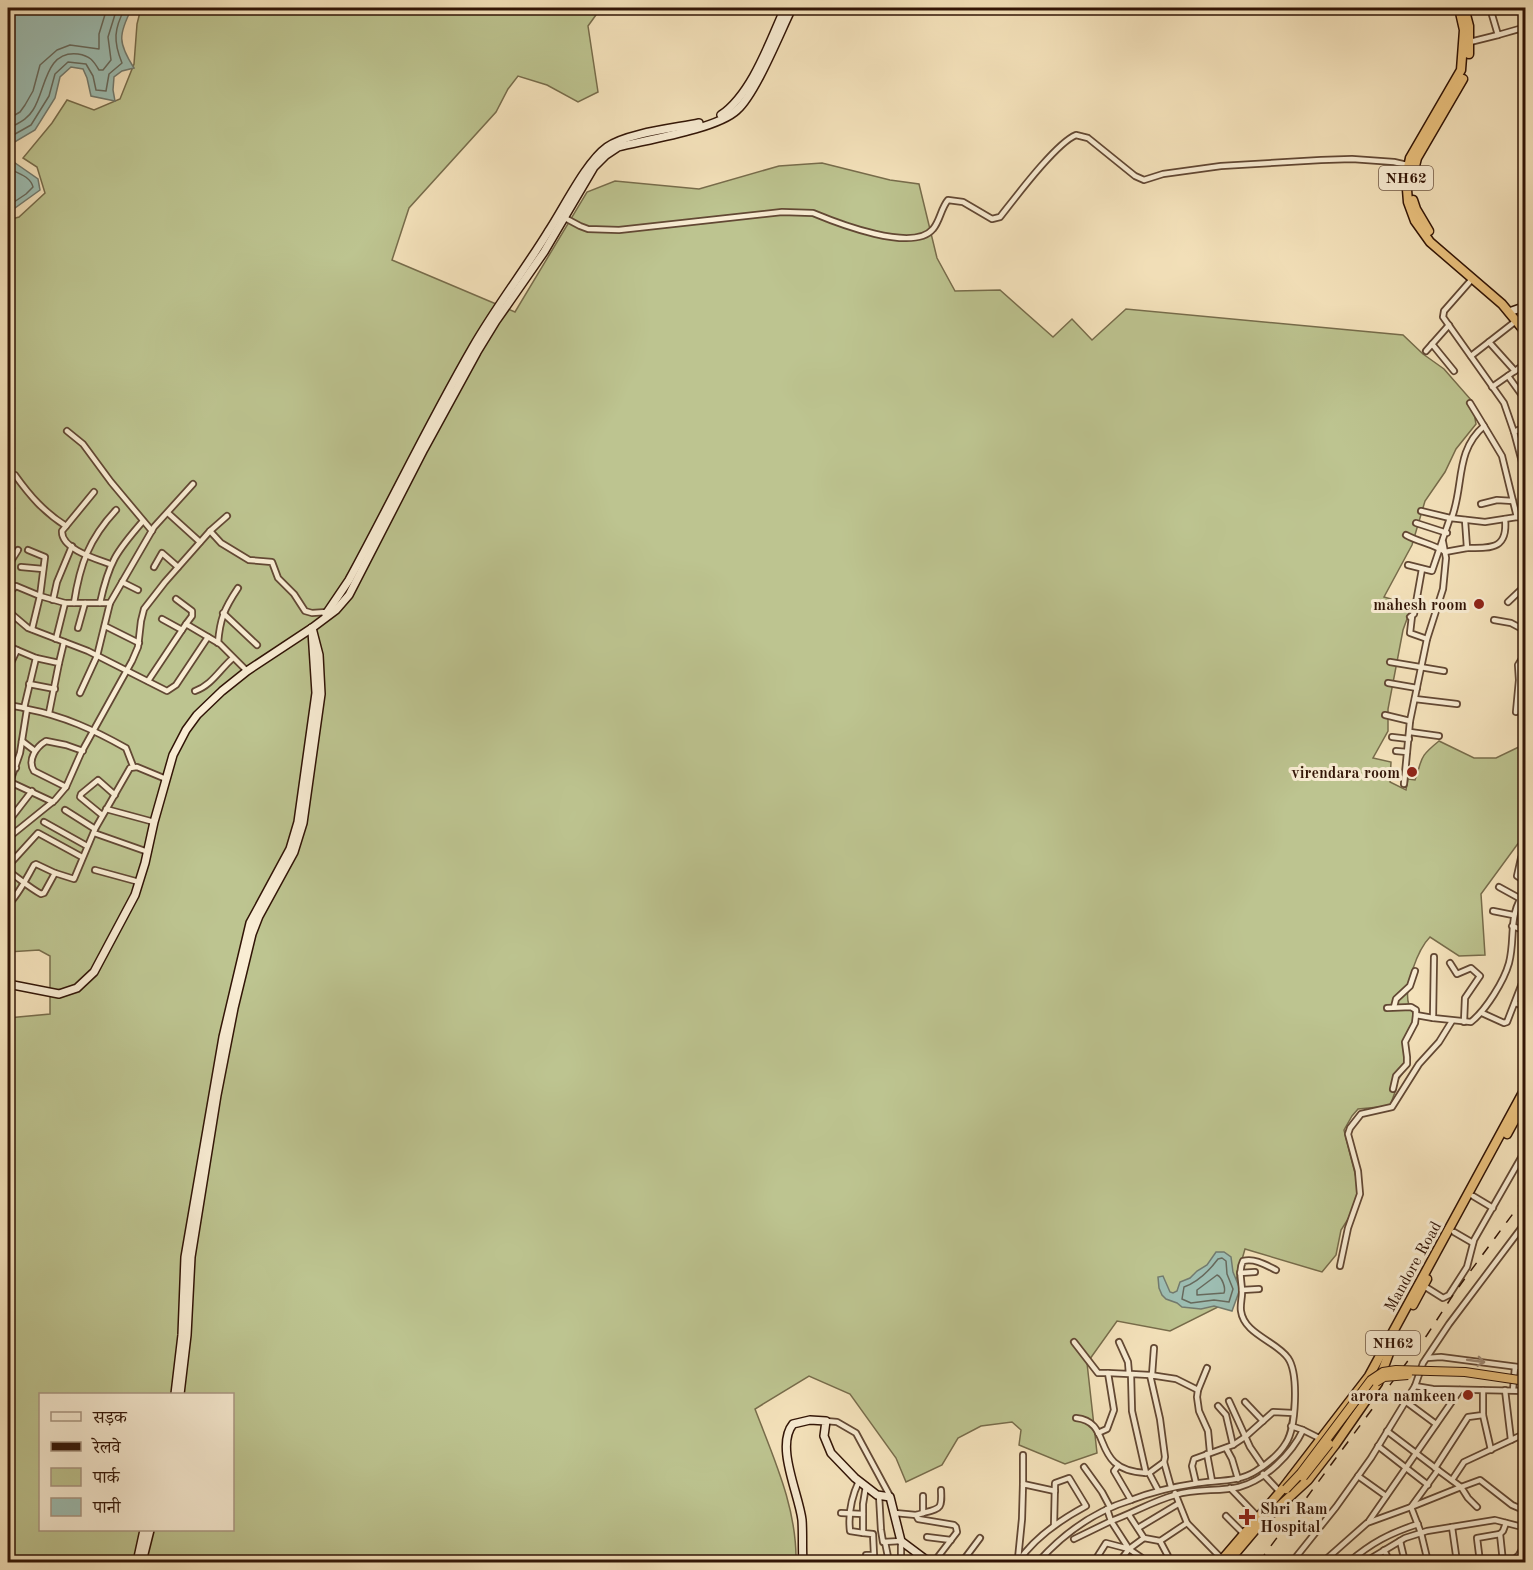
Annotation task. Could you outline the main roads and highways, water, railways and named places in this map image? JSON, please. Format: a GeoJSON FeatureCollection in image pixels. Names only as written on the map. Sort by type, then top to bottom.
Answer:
{"type":"FeatureCollection","features":[{"type":"Feature","properties":{"kind":"highway","name":"NH62"},"geometry":{"type":"LineString","coordinates":[[1459,8],[1464,30],[1461,70],[1407,165],[1408,202],[1415,221],[1430,242],[1512,310]]}},
{"type":"Feature","properties":{"kind":"highway","name":"NH62"},"geometry":{"type":"LineString","coordinates":[[1465,8],[1470,42],[1467,67],[1462,82],[1413,166],[1413,200],[1420,218],[1434,238],[1493,288],[1521,320],[1526,333]]}},
{"type":"Feature","properties":{"kind":"highway","name":"Mandore Road"},"geometry":{"type":"LineString","coordinates":[[1224,1562],[1244,1534],[1285,1491],[1369,1376],[1526,1088]]}},
{"type":"Feature","properties":{"kind":"highway","name":"Mandore Road"},"geometry":{"type":"LineString","coordinates":[[1224,1562],[1261,1523],[1308,1480],[1378,1383],[1392,1344],[1526,1100]]}},
{"type":"Feature","properties":{"kind":"main road"},"geometry":{"type":"LineString","coordinates":[[8,984],[59,994],[77,988],[86,982],[102,960],[139,882],[166,779],[178,743],[197,715],[247,670],[312,628],[325,615],[349,580],[473,348],[593,159],[609,145],[626,138],[717,118],[735,108],[785,8]]}},
{"type":"Feature","properties":{"kind":"main road"},"geometry":{"type":"LineString","coordinates":[[325,615],[343,603],[355,586],[467,369],[496,321],[565,218],[594,167],[618,147],[716,123],[735,108],[752,89],[792,8]]}},
{"type":"Feature","properties":{"kind":"main road"},"geometry":{"type":"LineString","coordinates":[[1512,310],[1526,306]]}},
{"type":"Feature","properties":{"kind":"main road"},"geometry":{"type":"LineString","coordinates":[[175,1393],[182,1335],[185,1257],[223,1037],[250,923],[290,849],[298,822],[316,693],[312,628]]}},
{"type":"Feature","properties":{"kind":"main road"},"geometry":{"type":"LineString","coordinates":[[180,1393],[187,1335],[191,1257],[217,1095],[234,1008],[252,934],[259,916],[294,852],[303,823],[321,694],[319,655],[312,628]]}},
{"type":"Feature","properties":{"kind":"main road"},"geometry":{"type":"LineString","coordinates":[[1285,1491],[1371,1380],[1383,1372],[1396,1370],[1465,1372],[1526,1383]]}},
{"type":"Feature","properties":{"kind":"main road"},"geometry":{"type":"LineString","coordinates":[[803,1563],[802,1518],[786,1450],[789,1429],[797,1422],[810,1420],[826,1421],[824,1436],[831,1453],[866,1486],[879,1495],[890,1497],[901,1541],[929,1562]]}},
{"type":"Feature","properties":{"kind":"main road"},"geometry":{"type":"LineString","coordinates":[[137,1563],[144,1531]]}},
{"type":"Feature","properties":{"kind":"main road"},"geometry":{"type":"LineString","coordinates":[[142,1563],[150,1531]]}},
{"type":"Feature","properties":{"kind":"water"},"geometry":{"type":"Polygon","coordinates":[[[8,8],[132,8],[124,25],[122,39],[125,52],[134,68],[122,71],[114,77],[115,101],[91,96],[83,69],[71,67],[60,77],[55,98],[35,130],[8,146],[8,8]]]}},
{"type":"Feature","properties":{"kind":"water"},"geometry":{"type":"Polygon","coordinates":[[[8,158],[38,179],[40,190],[8,213],[8,158]]]}},
{"type":"Feature","properties":{"kind":"water"},"geometry":{"type":"Polygon","coordinates":[[[1216,1252],[1224,1252],[1231,1257],[1233,1272],[1240,1289],[1232,1311],[1214,1306],[1201,1309],[1182,1307],[1162,1295],[1158,1277],[1163,1276],[1170,1292],[1173,1293],[1177,1291],[1180,1282],[1190,1278],[1207,1265],[1216,1252]]]}},
{"type":"Feature","properties":{"kind":"railway"},"geometry":{"type":"LineString","coordinates":[[1259,1562],[1427,1335],[1455,1292],[1526,1196]]}},
{"type":"Feature","properties":{"kind":"place","name":"mahesh room"},"geometry":{"type":"Point","coordinates":[1479,604]}},
{"type":"Feature","properties":{"kind":"place","name":"virendara room"},"geometry":{"type":"Point","coordinates":[1412,772]}},
{"type":"Feature","properties":{"kind":"place","name":"arora namkeen"},"geometry":{"type":"Point","coordinates":[1468,1395]}},
{"type":"Feature","properties":{"kind":"place","name":"Shri Ram Hospital"},"geometry":{"type":"Point","coordinates":[1247,1517]}}]}
